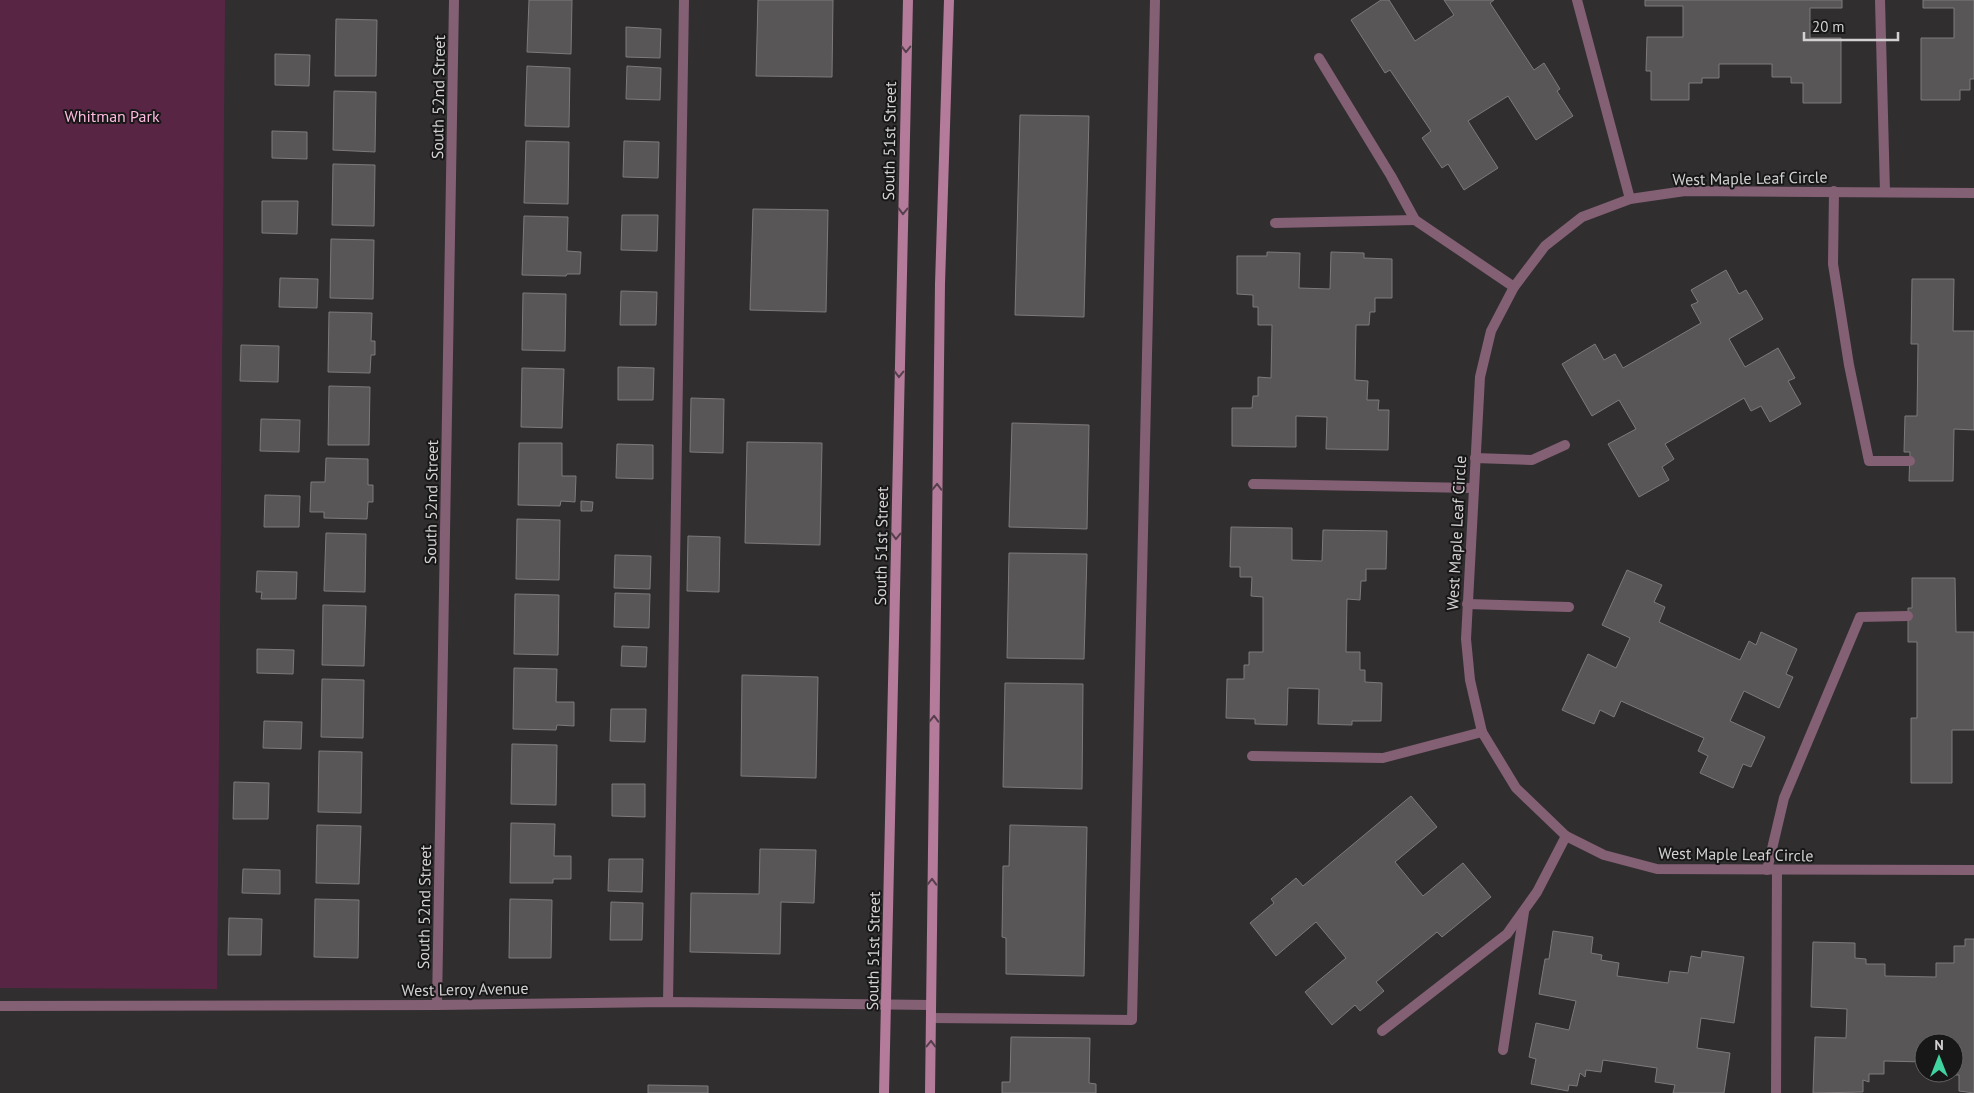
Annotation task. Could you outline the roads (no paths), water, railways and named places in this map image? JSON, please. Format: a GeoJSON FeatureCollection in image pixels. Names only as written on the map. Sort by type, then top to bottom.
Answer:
{"type":"FeatureCollection","features":[{"type":"Feature","properties":{"kind":"street","name":"South 52nd Street"},"geometry":{"type":"LineString","coordinates":[[437,1005],[454,0]]}},
{"type":"Feature","properties":{"kind":"street"},"geometry":{"type":"LineString","coordinates":[[668,1002],[684,0]]}},
{"type":"Feature","properties":{"kind":"street","name":"South 51st Street"},"geometry":{"type":"LineString","coordinates":[[884,1093],[908,0]]}},
{"type":"Feature","properties":{"kind":"street"},"geometry":{"type":"LineString","coordinates":[[930,1093],[940,284],[949,0]]}},
{"type":"Feature","properties":{"kind":"street"},"geometry":{"type":"LineString","coordinates":[[931,1018],[1132,1020],[1156,0]]}},
{"type":"Feature","properties":{"kind":"street"},"geometry":{"type":"LineString","coordinates":[[1577,0],[1630,199]]}},
{"type":"Feature","properties":{"kind":"street"},"geometry":{"type":"LineString","coordinates":[[1880,0],[1885,192]]}},
{"type":"Feature","properties":{"kind":"street"},"geometry":{"type":"LineString","coordinates":[[1319,58],[1391,176],[1415,220],[1514,287]]}},
{"type":"Feature","properties":{"kind":"street"},"geometry":{"type":"LineString","coordinates":[[1834,191],[1833,264],[1849,365],[1869,460],[1910,460]]}},
{"type":"Feature","properties":{"kind":"street","name":"West Maple Leaf Circle"},"geometry":{"type":"LineString","coordinates":[[1974,193],[1834,191],[1685,192],[1630,199],[1582,217],[1545,246],[1514,287],[1491,331],[1480,376],[1466,639],[1470,680],[1482,732],[1516,788],[1566,836],[1604,855],[1657,869],[1974,870]]}},
{"type":"Feature","properties":{"kind":"street"},"geometry":{"type":"LineString","coordinates":[[1275,223],[1415,220]]}},
{"type":"Feature","properties":{"kind":"street"},"geometry":{"type":"LineString","coordinates":[[1475,458],[1532,460],[1565,445]]}},
{"type":"Feature","properties":{"kind":"street"},"geometry":{"type":"LineString","coordinates":[[1253,484],[1474,488]]}},
{"type":"Feature","properties":{"kind":"street"},"geometry":{"type":"LineString","coordinates":[[1467,604],[1569,607]]}},
{"type":"Feature","properties":{"kind":"street"},"geometry":{"type":"LineString","coordinates":[[1776,1093],[1772,870],[1784,798],[1860,617],[1908,616]]}},
{"type":"Feature","properties":{"kind":"street"},"geometry":{"type":"LineString","coordinates":[[1252,756],[1383,758],[1482,732]]}},
{"type":"Feature","properties":{"kind":"street"},"geometry":{"type":"LineString","coordinates":[[1382,1031],[1507,934],[1537,892],[1566,836]]}},
{"type":"Feature","properties":{"kind":"street"},"geometry":{"type":"LineString","coordinates":[[1503,1050],[1525,909]]}},
{"type":"Feature","properties":{"kind":"street","name":"West Leroy Avenue"},"geometry":{"type":"LineString","coordinates":[[0,1006],[437,1005],[668,1002],[931,1005]]}},
{"type":"Feature","properties":{"kind":"park label","name":"Whitman Park"},"geometry":{"type":"Point","coordinates":[112,116]}}]}
